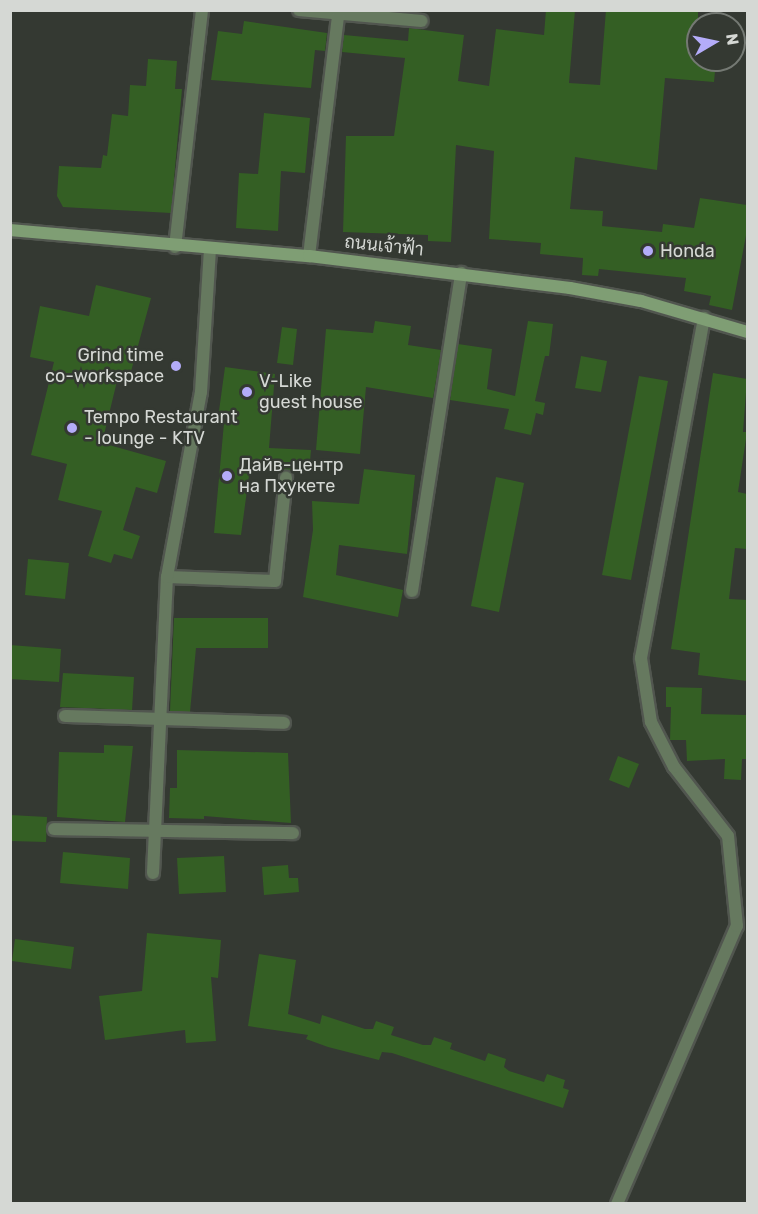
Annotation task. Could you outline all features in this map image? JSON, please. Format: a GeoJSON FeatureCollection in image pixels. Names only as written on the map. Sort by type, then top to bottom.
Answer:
{"type":"FeatureCollection","features":[{"type":"Feature","properties":{"kind":"main road","name":"ถนนเจ้าฟ้า"},"geometry":{"type":"LineString","coordinates":[[10,230],[175,247],[309,256],[461,273],[617,297],[704,318],[747,332]]}},
{"type":"Feature","properties":{"kind":"street"},"geometry":{"type":"LineString","coordinates":[[175,247],[202,10]]}},
{"type":"Feature","properties":{"kind":"street"},"geometry":{"type":"LineString","coordinates":[[299,10],[422,21]]}},
{"type":"Feature","properties":{"kind":"street"},"geometry":{"type":"LineString","coordinates":[[309,256],[338,15]]}},
{"type":"Feature","properties":{"kind":"street"},"geometry":{"type":"LineString","coordinates":[[153,873],[157,719],[167,577],[201,392],[210,250]]}},
{"type":"Feature","properties":{"kind":"street"},"geometry":{"type":"LineString","coordinates":[[412,591],[461,273]]}},
{"type":"Feature","properties":{"kind":"street"},"geometry":{"type":"LineString","coordinates":[[617,1203],[737,926],[728,836],[674,767],[651,722],[641,658],[704,318]]}},
{"type":"Feature","properties":{"kind":"street"},"geometry":{"type":"LineString","coordinates":[[167,577],[275,581],[286,478]]}},
{"type":"Feature","properties":{"kind":"street"},"geometry":{"type":"LineString","coordinates":[[65,716],[284,723]]}},
{"type":"Feature","properties":{"kind":"street"},"geometry":{"type":"LineString","coordinates":[[54,829],[293,833]]}},
{"type":"Feature","properties":{"kind":"building"},"geometry":{"type":"Polygon","coordinates":[[[546,10],[575,10],[569,83],[600,85],[606,10],[698,10],[698,12],[686,12],[686,72],[715,72],[714,82],[665,78],[657,170],[575,157],[570,209],[603,211],[602,226],[662,232],[663,224],[694,228],[700,198],[747,205],[747,230],[732,310],[709,305],[711,296],[684,291],[686,278],[599,269],[598,276],[582,275],[583,258],[540,254],[541,243],[489,239],[494,151],[456,145],[451,242],[428,241],[428,235],[343,232],[346,136],[394,136],[405,58],[342,52],[344,35],[408,41],[409,28],[464,35],[458,81],[489,86],[496,29],[544,35],[546,10]]]}},
{"type":"Feature","properties":{"kind":"building"},"geometry":{"type":"Polygon","coordinates":[[[244,21],[327,33],[325,51],[315,50],[311,88],[211,80],[218,31],[242,34],[244,21]]]}},
{"type":"Feature","properties":{"kind":"building"},"geometry":{"type":"Polygon","coordinates":[[[148,59],[177,61],[175,89],[182,89],[171,213],[63,207],[57,196],[59,166],[101,168],[103,155],[107,156],[112,114],[128,116],[130,85],[146,86],[148,59]]]}},
{"type":"Feature","properties":{"kind":"building"},"geometry":{"type":"Polygon","coordinates":[[[264,113],[310,118],[305,173],[281,171],[278,231],[236,228],[239,173],[258,174],[264,113]]]}},
{"type":"Feature","properties":{"kind":"building"},"geometry":{"type":"Polygon","coordinates":[[[96,285],[151,298],[130,375],[119,373],[102,443],[166,461],[157,493],[136,487],[123,530],[140,536],[132,559],[114,554],[111,563],[88,556],[102,511],[58,500],[67,464],[31,455],[54,362],[30,357],[40,306],[89,316],[96,285]]]}},
{"type":"Feature","properties":{"kind":"building"},"geometry":{"type":"Polygon","coordinates":[[[375,321],[411,326],[408,345],[441,350],[433,398],[366,387],[360,454],[316,450],[326,329],[373,333],[375,321]]]}},
{"type":"Feature","properties":{"kind":"building"},"geometry":{"type":"Polygon","coordinates":[[[528,321],[553,324],[549,356],[545,356],[535,401],[545,403],[543,415],[536,413],[531,435],[504,429],[509,409],[450,400],[458,344],[492,349],[487,389],[515,396],[528,321]]]}},
{"type":"Feature","properties":{"kind":"building"},"geometry":{"type":"Polygon","coordinates":[[[282,327],[297,329],[293,365],[277,363],[282,327]]]}},
{"type":"Feature","properties":{"kind":"building"},"geometry":{"type":"Polygon","coordinates":[[[581,356],[607,361],[601,392],[575,388],[581,356]]]}},
{"type":"Feature","properties":{"kind":"building"},"geometry":{"type":"Polygon","coordinates":[[[225,367],[275,374],[269,448],[311,450],[309,472],[250,468],[241,535],[214,533],[225,412],[219,411],[225,367]]]}},
{"type":"Feature","properties":{"kind":"building"},"geometry":{"type":"Polygon","coordinates":[[[713,373],[747,379],[743,432],[747,432],[738,492],[747,494],[747,549],[735,548],[729,599],[747,600],[747,681],[698,675],[700,653],[671,649],[713,373]]]}},
{"type":"Feature","properties":{"kind":"building"},"geometry":{"type":"Polygon","coordinates":[[[639,376],[668,381],[631,580],[602,575],[639,376]]]}},
{"type":"Feature","properties":{"kind":"building"},"geometry":{"type":"Polygon","coordinates":[[[364,469],[415,475],[407,554],[339,545],[336,575],[403,590],[398,617],[303,597],[313,530],[312,501],[359,504],[364,469]]]}},
{"type":"Feature","properties":{"kind":"building"},"geometry":{"type":"Polygon","coordinates":[[[496,477],[524,483],[499,612],[471,606],[496,477]]]}},
{"type":"Feature","properties":{"kind":"building"},"geometry":{"type":"Polygon","coordinates":[[[28,559],[69,563],[65,599],[25,595],[28,559]]]}},
{"type":"Feature","properties":{"kind":"building"},"geometry":{"type":"Polygon","coordinates":[[[174,618],[268,618],[268,648],[196,648],[190,712],[170,711],[174,618]]]}},
{"type":"Feature","properties":{"kind":"building"},"geometry":{"type":"Polygon","coordinates":[[[10,645],[61,649],[59,682],[10,679],[10,645]]]}},
{"type":"Feature","properties":{"kind":"building"},"geometry":{"type":"Polygon","coordinates":[[[63,673],[134,677],[132,710],[60,707],[63,673]]]}},
{"type":"Feature","properties":{"kind":"building"},"geometry":{"type":"Polygon","coordinates":[[[666,687],[702,688],[701,714],[747,715],[747,759],[742,759],[741,780],[724,779],[725,759],[687,761],[686,740],[670,740],[671,707],[666,707],[666,687]]]}},
{"type":"Feature","properties":{"kind":"building"},"geometry":{"type":"Polygon","coordinates":[[[104,745],[133,746],[125,822],[57,817],[59,752],[104,753],[104,745]]]}},
{"type":"Feature","properties":{"kind":"building"},"geometry":{"type":"Polygon","coordinates":[[[177,750],[288,753],[291,823],[204,816],[204,819],[169,818],[170,788],[177,788],[177,750]]]}},
{"type":"Feature","properties":{"kind":"building"},"geometry":{"type":"Polygon","coordinates":[[[618,756],[639,764],[629,788],[609,780],[618,756]]]}},
{"type":"Feature","properties":{"kind":"building"},"geometry":{"type":"Polygon","coordinates":[[[10,815],[47,817],[46,842],[10,841],[10,815]]]}},
{"type":"Feature","properties":{"kind":"building"},"geometry":{"type":"Polygon","coordinates":[[[63,852],[130,858],[128,889],[60,883],[63,852]]]}},
{"type":"Feature","properties":{"kind":"building"},"geometry":{"type":"Polygon","coordinates":[[[224,856],[226,892],[179,894],[177,858],[224,856]]]}},
{"type":"Feature","properties":{"kind":"building"},"geometry":{"type":"Polygon","coordinates":[[[288,865],[289,878],[298,878],[299,892],[264,895],[262,867],[288,865]]]}},
{"type":"Feature","properties":{"kind":"building"},"geometry":{"type":"Polygon","coordinates":[[[147,933],[221,940],[218,978],[211,977],[216,1041],[186,1043],[185,1030],[105,1040],[99,996],[142,991],[147,933]]]}},
{"type":"Feature","properties":{"kind":"building"},"geometry":{"type":"Polygon","coordinates":[[[15,939],[74,947],[71,969],[12,961],[15,939]]]}},
{"type":"Feature","properties":{"kind":"building"},"geometry":{"type":"Polygon","coordinates":[[[259,954],[296,960],[288,1014],[320,1024],[322,1015],[365,1029],[373,1029],[376,1021],[394,1027],[391,1035],[423,1045],[431,1045],[434,1037],[452,1043],[450,1049],[485,1061],[488,1053],[506,1059],[504,1067],[509,1071],[544,1082],[547,1074],[565,1080],[563,1088],[569,1090],[563,1108],[392,1053],[382,1052],[379,1060],[328,1047],[306,1039],[308,1035],[248,1026],[259,954]]]}},
{"type":"Feature","properties":{"kind":"place","name":"Honda"},"geometry":{"type":"Point","coordinates":[648,251]}},
{"type":"Feature","properties":{"kind":"place","name":"Grind time co-workspace"},"geometry":{"type":"Point","coordinates":[176,366]}},
{"type":"Feature","properties":{"kind":"place","name":"V-Like guest house"},"geometry":{"type":"Point","coordinates":[247,392]}},
{"type":"Feature","properties":{"kind":"place","name":"Tempo Restaurant - lounge - KTV"},"geometry":{"type":"Point","coordinates":[72,428]}},
{"type":"Feature","properties":{"kind":"place","name":"Дайв-центр на Пхукете"},"geometry":{"type":"Point","coordinates":[227,476]}}]}
